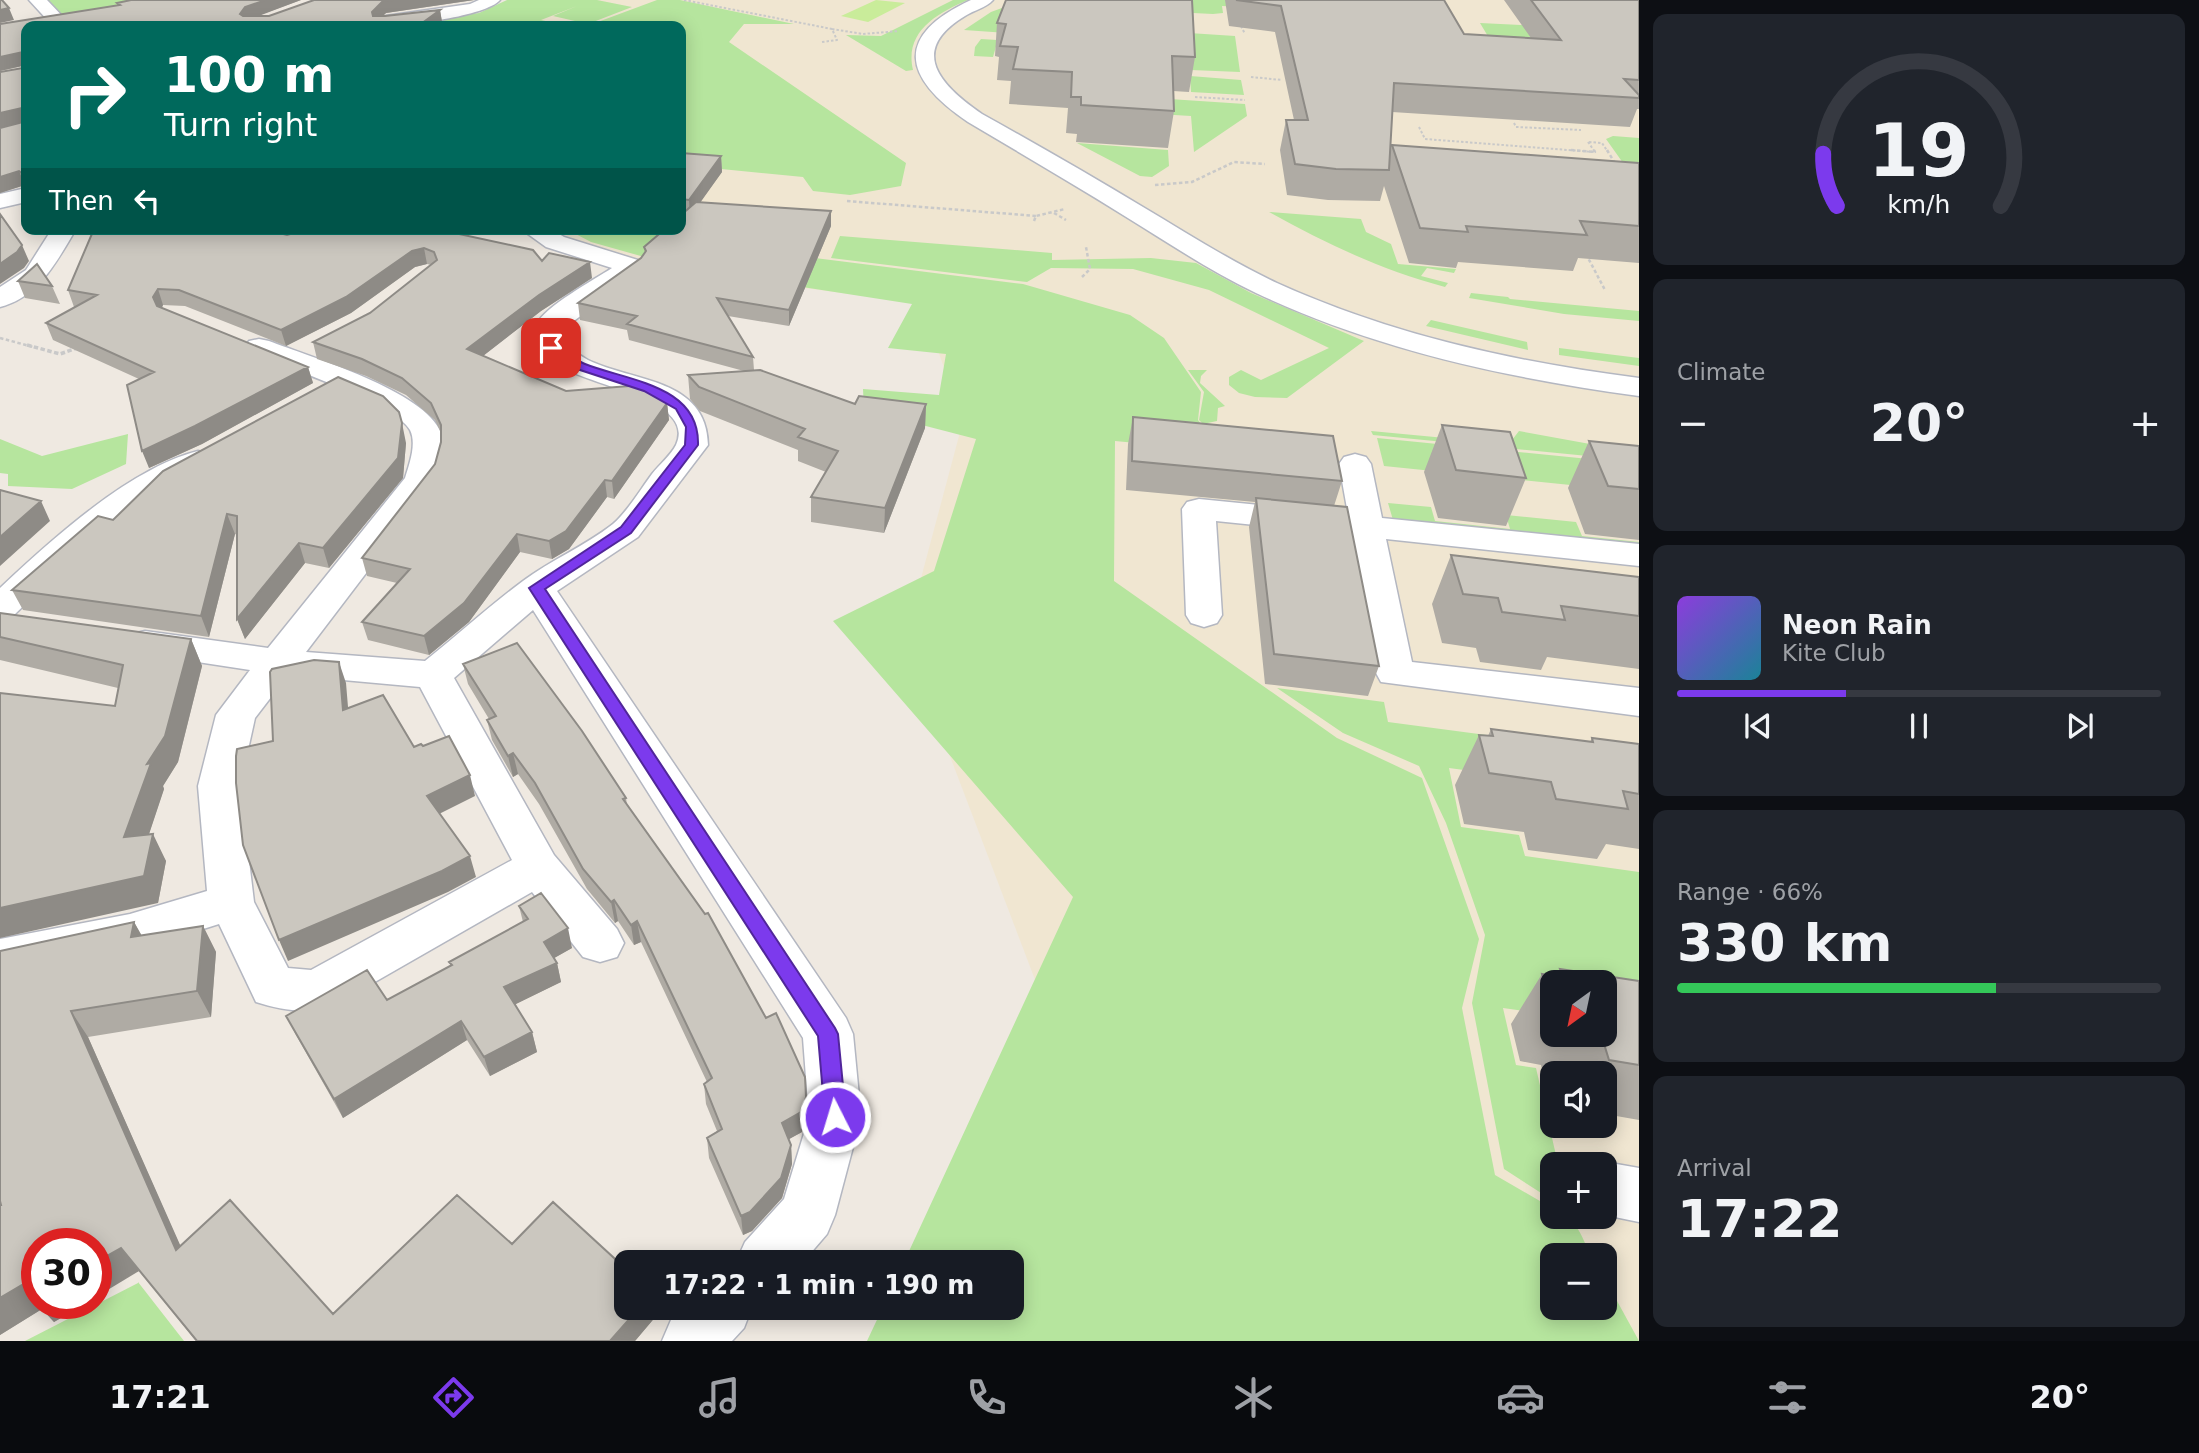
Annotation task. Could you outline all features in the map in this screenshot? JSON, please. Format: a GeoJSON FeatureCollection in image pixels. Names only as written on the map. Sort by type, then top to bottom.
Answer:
{"type":"FeatureCollection","features":[{"type":"Feature","properties":{"kind":"street"},"geometry":{"type":"LineString","coordinates":[[37,0],[63,19],[51,21]]}},
{"type":"Feature","properties":{"kind":"street"},"geometry":{"type":"LineString","coordinates":[[391,21],[474,9],[492,0]]}},
{"type":"Feature","properties":{"kind":"street"},"geometry":{"type":"LineString","coordinates":[[985,0],[962,10],[939,25],[928,40],[924,56],[925,69],[937,89],[975,118],[1249,279],[1312,308],[1395,338],[1479,360],[1639,387]]}},
{"type":"Feature","properties":{"kind":"street"},"geometry":{"type":"LineString","coordinates":[[0,201],[21,196]]}},
{"type":"Feature","properties":{"kind":"street"},"geometry":{"type":"LineString","coordinates":[[0,299],[12,285],[36,275],[60,235]]}},
{"type":"Feature","properties":{"kind":"street"},"geometry":{"type":"LineString","coordinates":[[106,637],[279,662],[433,675],[537,588],[626,530],[692,445],[692,427],[681,407],[649,389],[578,366],[551,348],[550,327],[562,314],[632,266],[555,242],[543,235]]}},
{"type":"Feature","properties":{"kind":"street"},"geometry":{"type":"LineString","coordinates":[[238,339],[397,404],[422,424],[429,449],[421,480],[236,715],[219,786],[231,902],[273,987],[316,991],[538,867]]}},
{"type":"Feature","properties":{"kind":"street"},"geometry":{"type":"LineString","coordinates":[[289,359],[326,340]]}},
{"type":"Feature","properties":{"kind":"street"},"geometry":{"type":"LineString","coordinates":[[308,400],[344,381]]}},
{"type":"Feature","properties":{"kind":"street"},"geometry":{"type":"LineString","coordinates":[[9,618],[16,575],[138,489],[226,447]]}},
{"type":"Feature","properties":{"kind":"street"},"geometry":{"type":"LineString","coordinates":[[1355,464],[1395,673],[1639,702]]}},
{"type":"Feature","properties":{"kind":"street"},"geometry":{"type":"LineString","coordinates":[[1204,615],[1199,509],[1639,555]]}},
{"type":"Feature","properties":{"kind":"street"},"geometry":{"type":"LineString","coordinates":[[537,588],[828,1034],[835,1117],[807,1215],[776,1250]]}},
{"type":"Feature","properties":{"kind":"street"},"geometry":{"type":"LineString","coordinates":[[433,675],[538,867],[600,943]]}},
{"type":"Feature","properties":{"kind":"street"},"geometry":{"type":"LineString","coordinates":[[0,959],[130,933],[231,902]]}},
{"type":"Feature","properties":{"kind":"street"},"geometry":{"type":"LineString","coordinates":[[1617,1191],[1639,1195]]}},
{"type":"Feature","properties":{"kind":"street"},"geometry":{"type":"LineString","coordinates":[[692,1341],[711,1320]]}},
{"type":"Feature","properties":{"kind":"path"},"geometry":{"type":"LineString","coordinates":[[684,0],[832,29],[881,34]]}},
{"type":"Feature","properties":{"kind":"path"},"geometry":{"type":"LineString","coordinates":[[1241,26],[1245,34]]}},
{"type":"Feature","properties":{"kind":"path"},"geometry":{"type":"LineString","coordinates":[[822,41],[837,40],[832,29]]}},
{"type":"Feature","properties":{"kind":"path"},"geometry":{"type":"LineString","coordinates":[[1251,76],[1282,80]]}},
{"type":"Feature","properties":{"kind":"path"},"geometry":{"type":"LineString","coordinates":[[1195,97],[1245,100]]}},
{"type":"Feature","properties":{"kind":"path"},"geometry":{"type":"LineString","coordinates":[[1514,123],[1516,127],[1581,130]]}},
{"type":"Feature","properties":{"kind":"path"},"geometry":{"type":"LineString","coordinates":[[1419,127],[1426,144]]}},
{"type":"Feature","properties":{"kind":"path"},"geometry":{"type":"LineString","coordinates":[[1424,139],[1595,152],[1588,142],[1602,143],[1619,169]]}},
{"type":"Feature","properties":{"kind":"path"},"geometry":{"type":"LineString","coordinates":[[1153,185],[1192,182],[1234,162],[1265,164]]}},
{"type":"Feature","properties":{"kind":"path"},"geometry":{"type":"LineString","coordinates":[[847,201],[1036,216]]}},
{"type":"Feature","properties":{"kind":"path"},"geometry":{"type":"LineString","coordinates":[[1054,212],[1066,220]]}},
{"type":"Feature","properties":{"kind":"path"},"geometry":{"type":"LineString","coordinates":[[1082,277],[1090,270],[1086,247]]}},
{"type":"Feature","properties":{"kind":"path"},"geometry":{"type":"LineString","coordinates":[[1582,247],[1605,290]]}},
{"type":"Feature","properties":{"kind":"path"},"geometry":{"type":"LineString","coordinates":[[0,338],[60,354],[85,345]]}},
{"type":"Feature","properties":{"kind":"shaded area"},"geometry":{"type":"Polygon","coordinates":[[[511,0],[1639,0],[1639,1341],[1258,1341],[1053,1027],[905,638],[963,421],[921,303],[678,272],[591,248],[566,235],[686,235],[686,21],[442,21],[478,16],[511,0]]]}},
{"type":"Feature","properties":{"kind":"green space"},"geometry":{"type":"Polygon","coordinates":[[[37,0],[157,0],[57,20],[37,0]]]}},
{"type":"Feature","properties":{"kind":"green space"},"geometry":{"type":"Polygon","coordinates":[[[507,0],[597,0],[632,7],[596,21],[575,21],[553,16],[577,6],[541,20],[546,21],[416,21],[479,13],[507,0]]]}},
{"type":"Feature","properties":{"kind":"green space"},"geometry":{"type":"Polygon","coordinates":[[[657,0],[680,0],[794,24],[744,24],[729,42],[906,163],[901,186],[850,195],[813,191],[803,177],[686,165],[686,21],[600,21],[657,0]]]}},
{"type":"Feature","properties":{"kind":"green space"},"geometry":{"type":"Polygon","coordinates":[[[876,0],[905,3],[868,22],[841,16],[876,0]]]}},
{"type":"Feature","properties":{"kind":"green space"},"geometry":{"type":"Polygon","coordinates":[[[953,0],[968,0],[935,18],[918,35],[913,45],[913,70],[906,71],[846,35],[881,36],[953,0]]]}},
{"type":"Feature","properties":{"kind":"green space"},"geometry":{"type":"Polygon","coordinates":[[[1023,0],[1298,0],[1245,7],[1222,6],[1223,13],[1213,14],[1073,7],[1189,33],[1235,36],[1240,72],[1191,70],[997,43],[993,57],[974,56],[975,47],[981,39],[1032,42],[1034,35],[964,30],[991,12],[1023,0]]]}},
{"type":"Feature","properties":{"kind":"green space"},"geometry":{"type":"Polygon","coordinates":[[[1480,23],[1544,26],[1551,36],[1492,43],[1480,23]]]}},
{"type":"Feature","properties":{"kind":"green space"},"geometry":{"type":"Polygon","coordinates":[[[1190,76],[1241,80],[1244,95],[1191,92],[1190,76]]]}},
{"type":"Feature","properties":{"kind":"green space"},"geometry":{"type":"Polygon","coordinates":[[[1124,96],[1245,104],[1247,116],[1194,152],[1191,116],[1124,112],[1124,96]]]}},
{"type":"Feature","properties":{"kind":"green space"},"geometry":{"type":"Polygon","coordinates":[[[1613,136],[1639,138],[1639,171],[1633,177],[1606,139],[1613,136]]]}},
{"type":"Feature","properties":{"kind":"green space"},"geometry":{"type":"Polygon","coordinates":[[[1077,143],[1168,150],[1169,166],[1152,177],[1140,176],[1077,143]]]}},
{"type":"Feature","properties":{"kind":"green space"},"geometry":{"type":"Polygon","coordinates":[[[1269,212],[1361,219],[1366,232],[1391,244],[1398,264],[1456,269],[1454,273],[1427,268],[1421,276],[1448,283],[1445,287],[1399,273],[1312,235],[1269,212]]]}},
{"type":"Feature","properties":{"kind":"green space"},"geometry":{"type":"Polygon","coordinates":[[[686,230],[775,253],[1023,284],[1130,315],[1164,338],[1201,392],[1198,420],[1201,424],[1168,446],[1115,441],[1114,581],[1337,738],[1422,778],[1479,939],[1462,1008],[1495,1175],[1540,1201],[1540,1229],[1578,1229],[1585,1243],[1540,1243],[1540,1320],[1617,1320],[1617,1301],[1639,1341],[867,1341],[877,1320],[1024,1320],[1024,1250],[910,1250],[1073,897],[833,621],[934,571],[976,439],[864,410],[863,389],[939,395],[946,354],[888,348],[912,304],[687,269],[591,242],[578,235],[686,235],[686,230]]]}},
{"type":"Feature","properties":{"kind":"green space"},"geometry":{"type":"Polygon","coordinates":[[[840,236],[1052,253],[1052,260],[1151,258],[1196,263],[1251,293],[1364,341],[1287,398],[1255,397],[1239,393],[1229,385],[1229,377],[1241,370],[1261,380],[1329,348],[1209,290],[1133,269],[1051,268],[1027,282],[831,258],[840,236]]]}},
{"type":"Feature","properties":{"kind":"green space"},"geometry":{"type":"Polygon","coordinates":[[[1471,293],[1639,311],[1639,321],[1564,314],[1469,298],[1471,293]]]}},
{"type":"Feature","properties":{"kind":"green space"},"geometry":{"type":"Polygon","coordinates":[[[1431,320],[1527,342],[1528,350],[1426,326],[1431,320]]]}},
{"type":"Feature","properties":{"kind":"green space"},"geometry":{"type":"Polygon","coordinates":[[[1559,348],[1639,358],[1639,366],[1559,355],[1559,348]]]}},
{"type":"Feature","properties":{"kind":"green space"},"geometry":{"type":"Polygon","coordinates":[[[1188,370],[1207,370],[1201,376],[1200,383],[1225,406],[1218,408],[1217,421],[1203,424],[1199,420],[1204,392],[1188,370]]]}},
{"type":"Feature","properties":{"kind":"green space"},"geometry":{"type":"Polygon","coordinates":[[[1371,431],[1509,444],[1519,431],[1590,444],[1639,461],[1373,435],[1371,431]]]}},
{"type":"Feature","properties":{"kind":"green space"},"geometry":{"type":"Polygon","coordinates":[[[128,434],[126,464],[72,489],[8,486],[8,474],[0,473],[0,439],[42,456],[128,434]]]}},
{"type":"Feature","properties":{"kind":"green space"},"geometry":{"type":"Polygon","coordinates":[[[1377,438],[1639,464],[1639,492],[1384,466],[1377,438]]]}},
{"type":"Feature","properties":{"kind":"green space"},"geometry":{"type":"Polygon","coordinates":[[[1388,503],[1431,507],[1435,521],[1510,529],[1506,515],[1576,522],[1582,536],[1639,542],[1639,547],[1393,520],[1388,503]]]}},
{"type":"Feature","properties":{"kind":"green space"},"geometry":{"type":"Polygon","coordinates":[[[1277,688],[1384,702],[1388,722],[1639,755],[1639,793],[1449,768],[1461,827],[1519,835],[1525,856],[1639,872],[1639,1028],[1617,998],[1617,970],[1540,970],[1540,1013],[1503,1008],[1516,1065],[1536,1068],[1540,1085],[1540,1138],[1552,1138],[1555,1152],[1540,1152],[1540,1192],[1504,1169],[1472,1003],[1485,935],[1446,823],[1419,766],[1343,733],[1277,688]]]}},
{"type":"Feature","properties":{"kind":"green space"},"geometry":{"type":"Polygon","coordinates":[[[138,1283],[184,1341],[25,1341],[68,1319],[112,1319],[112,1296],[138,1283]]]}},
{"type":"Feature","properties":{"kind":"building"},"geometry":{"type":"Polygon","coordinates":[[[2,0],[9,8],[0,10],[2,0]]]}},
{"type":"Feature","properties":{"kind":"building"},"geometry":{"type":"Polygon","coordinates":[[[131,0],[266,0],[245,7],[240,14],[243,16],[269,16],[314,0],[393,0],[383,1],[372,12],[373,16],[440,10],[425,21],[21,21],[21,52],[0,57],[0,24],[120,5],[117,3],[131,0]]]}},
{"type":"Feature","properties":{"kind":"building"},"geometry":{"type":"Polygon","coordinates":[[[1006,0],[1192,0],[1195,57],[1172,56],[1174,111],[1081,105],[1081,97],[1071,97],[1072,72],[1013,69],[1018,47],[1000,46],[1006,24],[997,23],[1006,0]]]}},
{"type":"Feature","properties":{"kind":"building"},"geometry":{"type":"Polygon","coordinates":[[[1236,0],[1444,0],[1464,34],[1561,40],[1531,0],[1639,0],[1639,80],[1624,79],[1639,98],[1394,83],[1389,170],[1336,169],[1295,164],[1286,120],[1308,120],[1281,6],[1236,0]]]}},
{"type":"Feature","properties":{"kind":"building"},"geometry":{"type":"Polygon","coordinates":[[[21,68],[21,108],[0,113],[0,72],[21,68]]]}},
{"type":"Feature","properties":{"kind":"building"},"geometry":{"type":"Polygon","coordinates":[[[21,123],[21,172],[0,177],[0,128],[21,123]]]}},
{"type":"Feature","properties":{"kind":"building"},"geometry":{"type":"Polygon","coordinates":[[[1392,145],[1639,163],[1639,226],[1580,221],[1587,235],[1466,226],[1468,232],[1420,228],[1392,145]]]}},
{"type":"Feature","properties":{"kind":"building"},"geometry":{"type":"Polygon","coordinates":[[[686,153],[721,156],[689,200],[686,200],[686,153]]]}},
{"type":"Feature","properties":{"kind":"building"},"geometry":{"type":"Polygon","coordinates":[[[696,202],[831,211],[789,310],[717,298],[753,357],[627,324],[637,316],[578,303],[641,258],[646,251],[644,247],[658,235],[686,235],[686,211],[696,202]]]}},
{"type":"Feature","properties":{"kind":"building"},"geometry":{"type":"Polygon","coordinates":[[[0,214],[22,245],[0,264],[0,214]]]}},
{"type":"Feature","properties":{"kind":"building"},"geometry":{"type":"Polygon","coordinates":[[[91,235],[464,235],[533,250],[542,261],[549,253],[590,262],[539,295],[467,349],[566,391],[642,385],[659,394],[667,403],[612,481],[605,480],[566,531],[549,541],[517,534],[464,603],[424,636],[362,622],[410,569],[362,558],[435,464],[441,442],[441,425],[431,403],[402,378],[362,359],[313,342],[370,313],[437,260],[434,252],[424,248],[412,251],[346,297],[281,330],[179,290],[158,289],[153,297],[157,306],[308,367],[142,451],[127,385],[154,372],[46,323],[97,295],[68,290],[91,235]]]}},
{"type":"Feature","properties":{"kind":"building"},"geometry":{"type":"Polygon","coordinates":[[[37,264],[52,286],[18,281],[37,264]]]}},
{"type":"Feature","properties":{"kind":"building"},"geometry":{"type":"Polygon","coordinates":[[[760,370],[855,404],[859,396],[926,404],[885,508],[811,497],[838,451],[798,437],[805,429],[699,387],[688,375],[760,370]]]}},
{"type":"Feature","properties":{"kind":"building"},"geometry":{"type":"Polygon","coordinates":[[[338,377],[383,396],[399,412],[402,423],[398,458],[323,548],[299,543],[237,619],[237,516],[227,514],[201,616],[12,590],[98,516],[113,520],[163,471],[338,377]]]}},
{"type":"Feature","properties":{"kind":"building"},"geometry":{"type":"Polygon","coordinates":[[[1133,417],[1333,436],[1342,481],[1132,461],[1133,417]]]}},
{"type":"Feature","properties":{"kind":"building"},"geometry":{"type":"Polygon","coordinates":[[[1442,425],[1510,432],[1526,478],[1456,470],[1442,425]]]}},
{"type":"Feature","properties":{"kind":"building"},"geometry":{"type":"Polygon","coordinates":[[[1589,441],[1639,446],[1639,489],[1608,486],[1589,441]]]}},
{"type":"Feature","properties":{"kind":"building"},"geometry":{"type":"Polygon","coordinates":[[[0,490],[41,501],[0,537],[0,490]]]}},
{"type":"Feature","properties":{"kind":"building"},"geometry":{"type":"Polygon","coordinates":[[[1256,498],[1347,507],[1379,666],[1274,654],[1256,498]]]}},
{"type":"Feature","properties":{"kind":"building"},"geometry":{"type":"Polygon","coordinates":[[[1451,555],[1639,577],[1639,616],[1561,606],[1565,620],[1502,612],[1498,598],[1463,594],[1451,555]]]}},
{"type":"Feature","properties":{"kind":"building"},"geometry":{"type":"Polygon","coordinates":[[[0,613],[191,639],[165,736],[147,764],[151,763],[124,837],[153,834],[144,876],[0,908],[0,693],[115,706],[123,665],[0,637],[0,613]]]}},
{"type":"Feature","properties":{"kind":"building"},"geometry":{"type":"Polygon","coordinates":[[[517,643],[582,731],[626,798],[623,799],[705,914],[708,913],[766,1018],[776,1013],[805,1077],[806,1097],[801,1112],[782,1123],[791,1145],[781,1178],[750,1212],[741,1216],[707,1138],[722,1129],[704,1084],[712,1078],[637,921],[631,925],[614,900],[611,902],[583,869],[535,783],[513,753],[508,756],[487,720],[496,716],[463,664],[517,643]]]}},
{"type":"Feature","properties":{"kind":"building"},"geometry":{"type":"Polygon","coordinates":[[[314,660],[339,662],[343,710],[383,695],[414,747],[449,736],[470,775],[427,796],[470,856],[442,871],[279,940],[243,845],[236,783],[236,756],[237,749],[273,741],[272,669],[314,660]]]}},
{"type":"Feature","properties":{"kind":"building"},"geometry":{"type":"Polygon","coordinates":[[[1491,729],[1593,742],[1592,738],[1639,744],[1639,794],[1623,791],[1628,809],[1556,799],[1551,782],[1489,773],[1479,735],[1493,736],[1491,729]]]}},
{"type":"Feature","properties":{"kind":"building"},"geometry":{"type":"Polygon","coordinates":[[[541,893],[568,928],[544,942],[557,963],[504,987],[532,1032],[484,1057],[461,1021],[334,1099],[286,1016],[367,970],[387,1000],[528,919],[519,906],[541,893]]]}},
{"type":"Feature","properties":{"kind":"building"},"geometry":{"type":"Polygon","coordinates":[[[134,922],[131,937],[203,926],[197,991],[71,1011],[176,1250],[230,1200],[333,1314],[457,1195],[512,1244],[553,1202],[614,1258],[614,1320],[629,1320],[610,1341],[197,1341],[121,1248],[112,1253],[112,1228],[21,1228],[21,1286],[0,1298],[0,951],[134,922]]]}},
{"type":"Feature","properties":{"kind":"building"},"geometry":{"type":"Polygon","coordinates":[[[1617,978],[1639,981],[1639,1065],[1609,1060],[1605,1047],[1617,1047],[1617,978]]]}},
{"type":"Feature","properties":{"kind":"route"},"geometry":{"type":"LineString","coordinates":[[551,348],[578,366],[649,389],[681,407],[692,427],[692,445],[626,530],[537,588],[828,1034],[835,1117]]}}]}
